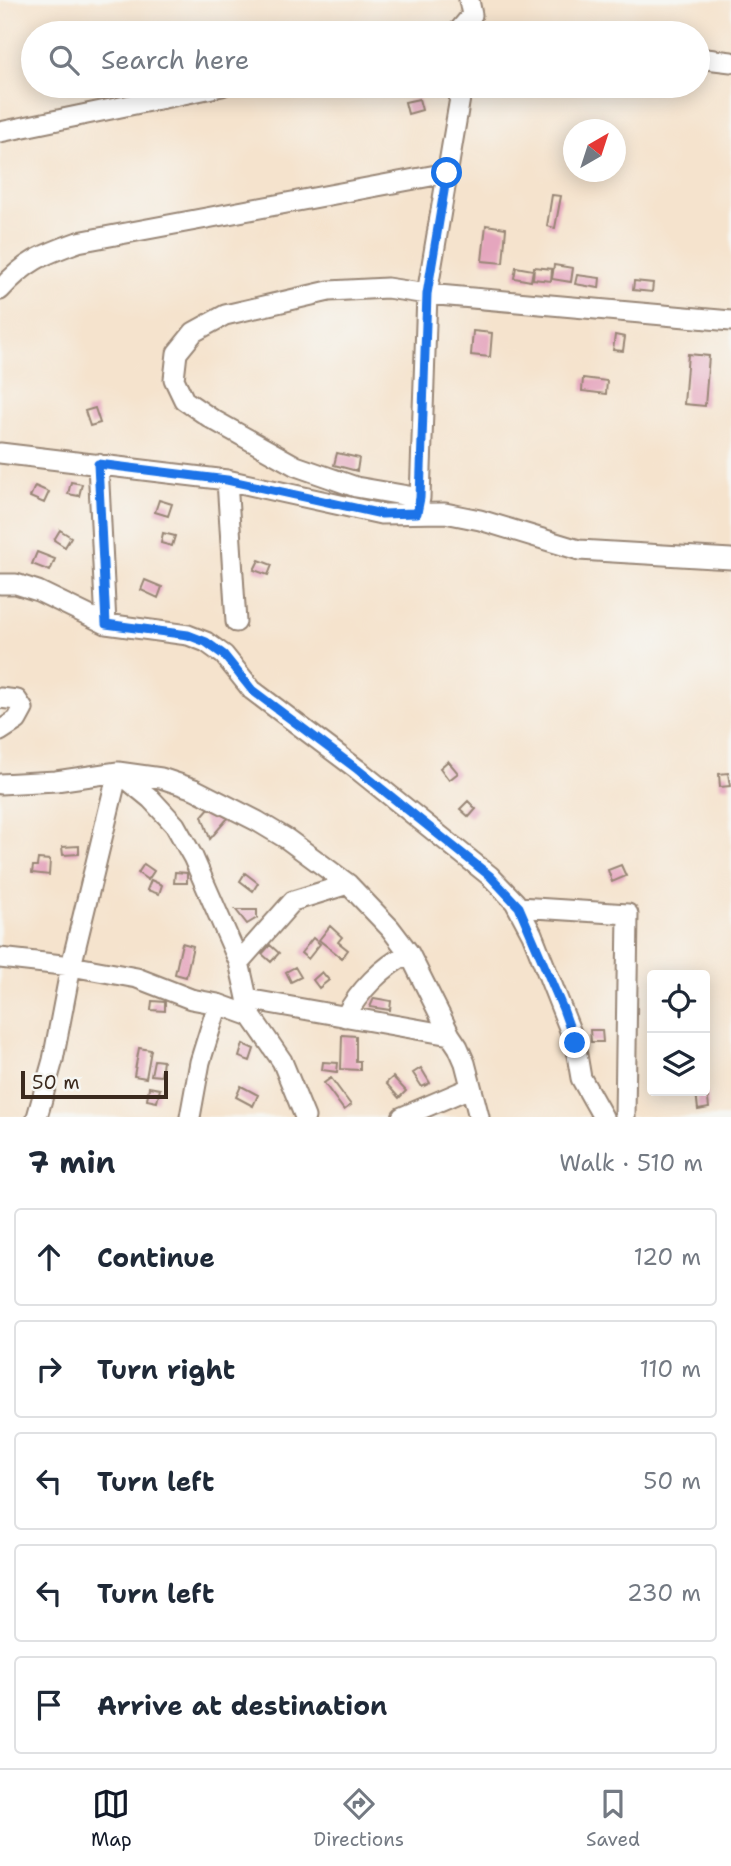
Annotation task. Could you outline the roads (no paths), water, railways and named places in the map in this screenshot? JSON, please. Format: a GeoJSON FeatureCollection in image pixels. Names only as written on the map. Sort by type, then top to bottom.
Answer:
{"type":"FeatureCollection","features":[{"type":"Feature","properties":{"kind":"street"},"geometry":{"type":"LineString","coordinates":[[467,21],[472,15],[469,0]]}},
{"type":"Feature","properties":{"kind":"street"},"geometry":{"type":"LineString","coordinates":[[710,59],[731,62]]}},
{"type":"Feature","properties":{"kind":"street"},"geometry":{"type":"LineString","coordinates":[[0,132],[164,98]]}},
{"type":"Feature","properties":{"kind":"street"},"geometry":{"type":"LineString","coordinates":[[419,505],[427,294],[460,98]]}},
{"type":"Feature","properties":{"kind":"street"},"geometry":{"type":"LineString","coordinates":[[0,290],[17,271],[38,257],[78,242],[447,173]]}},
{"type":"Feature","properties":{"kind":"street"},"geometry":{"type":"LineString","coordinates":[[731,321],[427,294],[387,288],[329,291],[225,315],[194,332],[177,353],[174,379],[184,400],[212,419],[296,467],[356,487],[579,550],[731,559]]}},
{"type":"Feature","properties":{"kind":"street"},"geometry":{"type":"LineString","coordinates":[[0,453],[227,480],[382,514],[419,505]]}},
{"type":"Feature","properties":{"kind":"street"},"geometry":{"type":"LineString","coordinates":[[98,464],[106,624]]}},
{"type":"Feature","properties":{"kind":"street"},"geometry":{"type":"LineString","coordinates":[[227,480],[236,622]]}},
{"type":"Feature","properties":{"kind":"street"},"geometry":{"type":"LineString","coordinates":[[0,584],[16,584],[38,591],[106,624],[188,635],[206,642],[224,655],[252,690],[357,769],[490,876],[519,907],[563,1009],[575,1043],[581,1078],[603,1117]]}},
{"type":"Feature","properties":{"kind":"street"},"geometry":{"type":"LineString","coordinates":[[0,698],[16,700],[23,709],[18,720],[0,731]]}},
{"type":"Feature","properties":{"kind":"street"},"geometry":{"type":"LineString","coordinates":[[118,772],[151,799],[176,825],[239,962],[249,1007],[282,1061],[305,1117]]}},
{"type":"Feature","properties":{"kind":"street"},"geometry":{"type":"LineString","coordinates":[[37,1117],[53,1060],[71,966],[118,772]]}},
{"type":"Feature","properties":{"kind":"street"},"geometry":{"type":"LineString","coordinates":[[1,788],[118,772],[161,778],[194,789],[287,839],[348,884],[390,928],[409,953],[465,1063],[479,1117]]}},
{"type":"Feature","properties":{"kind":"street"},"geometry":{"type":"LineString","coordinates":[[239,962],[293,901],[348,884]]}},
{"type":"Feature","properties":{"kind":"street"},"geometry":{"type":"LineString","coordinates":[[519,907],[628,914],[625,1117]]}},
{"type":"Feature","properties":{"kind":"street"},"geometry":{"type":"LineString","coordinates":[[345,1017],[353,1003],[391,962],[409,953]]}},
{"type":"Feature","properties":{"kind":"street"},"geometry":{"type":"LineString","coordinates":[[0,958],[71,966],[137,978],[191,999],[218,1004],[345,1017],[450,1035]]}},
{"type":"Feature","properties":{"kind":"street"},"geometry":{"type":"LineString","coordinates":[[190,1117],[200,1062],[218,1004]]}},
{"type":"Feature","properties":{"kind":"street"},"geometry":{"type":"LineString","coordinates":[[402,1117],[470,1088]]}}]}
